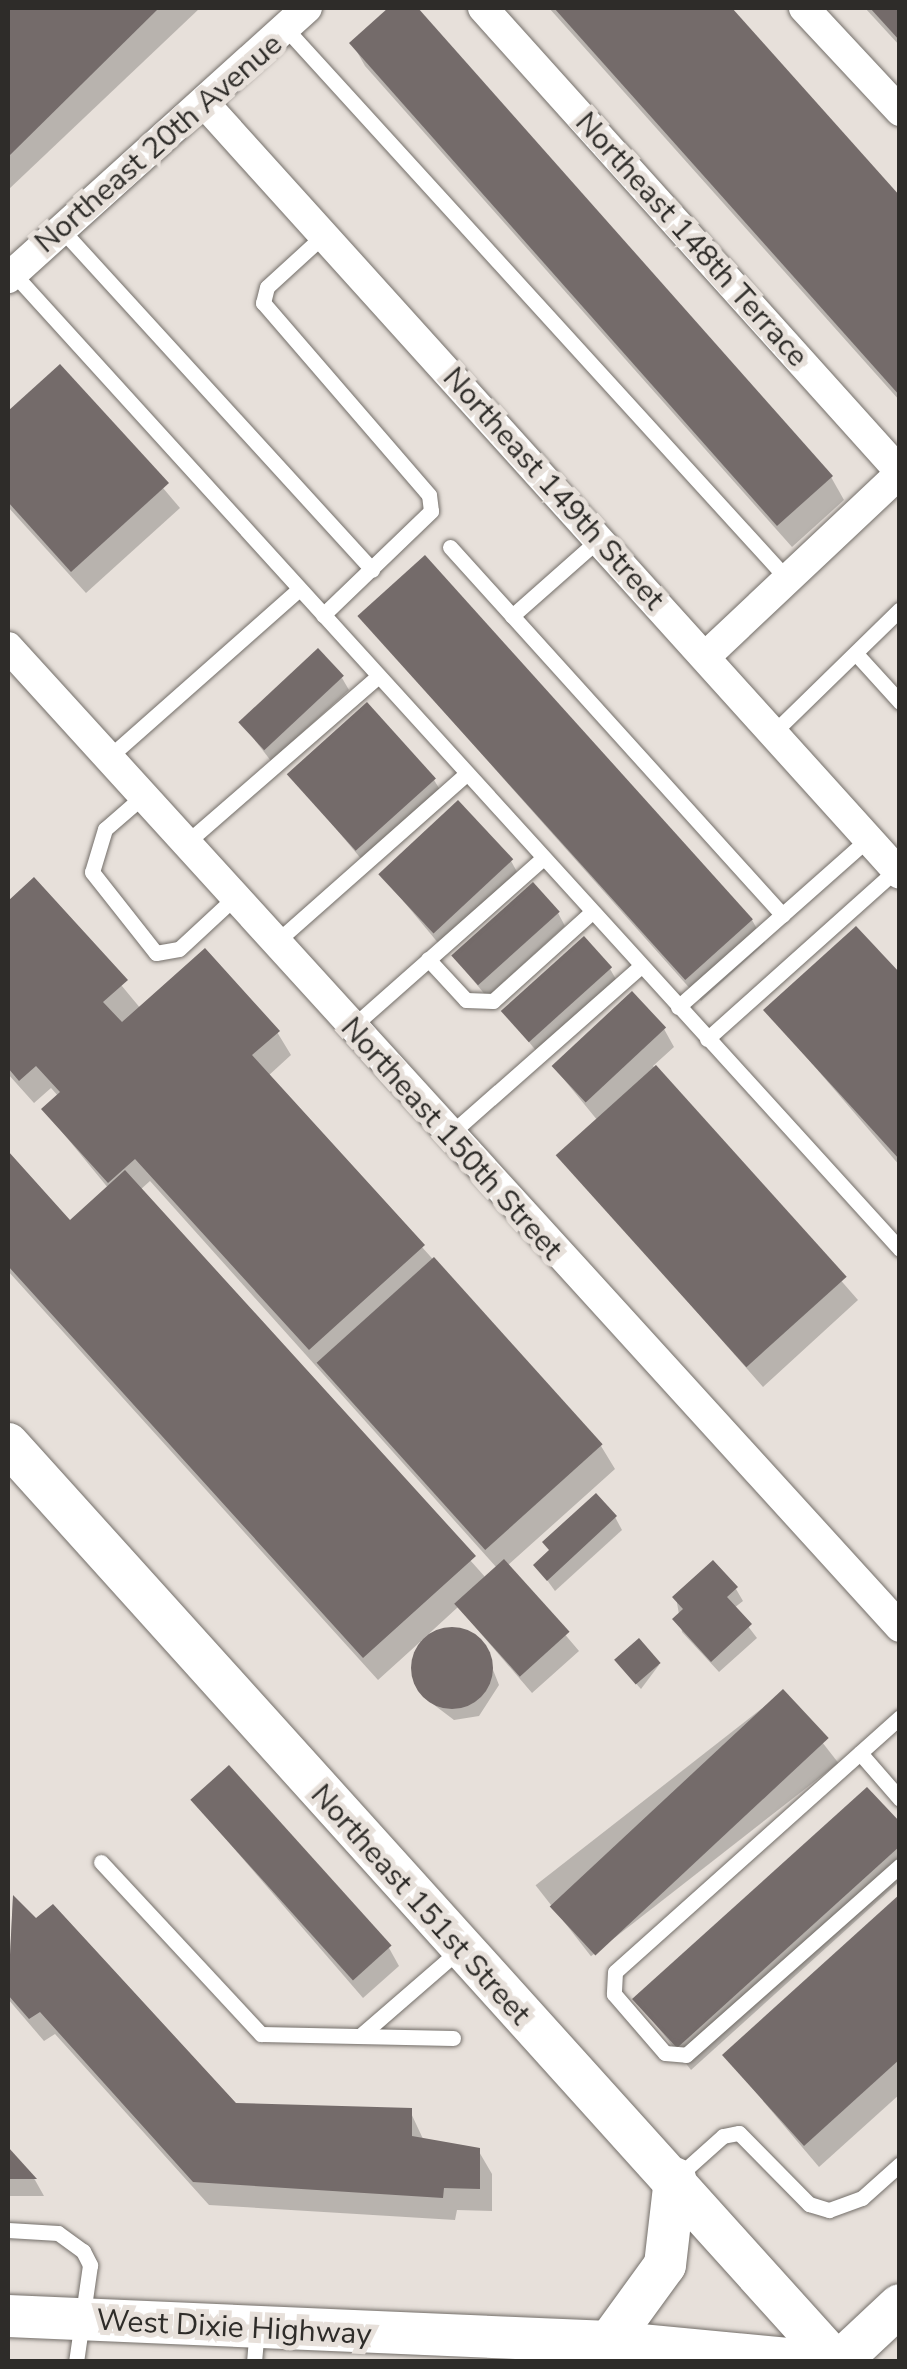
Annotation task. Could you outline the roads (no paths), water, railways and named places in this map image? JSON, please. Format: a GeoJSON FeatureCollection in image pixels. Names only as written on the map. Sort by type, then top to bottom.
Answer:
{"type":"FeatureCollection","features":[{"type":"Feature","properties":{"kind":"street","name":"Northeast 148th Terrace"},"geometry":{"type":"LineString","coordinates":[[483,8],[900,473]]}},
{"type":"Feature","properties":{"kind":"street"},"geometry":{"type":"LineString","coordinates":[[804,8],[900,111]]}},
{"type":"Feature","properties":{"kind":"street","name":"Northeast 20th Avenue"},"geometry":{"type":"LineString","coordinates":[[10,275],[298,19]]}},
{"type":"Feature","properties":{"kind":"street","name":"Northeast 149th Street"},"geometry":{"type":"LineString","coordinates":[[206,104],[898,872]]}},
{"type":"Feature","properties":{"kind":"street"},"geometry":{"type":"LineString","coordinates":[[705,656],[900,473]]}},
{"type":"Feature","properties":{"kind":"street","name":"Northeast 150th Street"},"geometry":{"type":"LineString","coordinates":[[8,646],[448,1136],[900,1627]]}},
{"type":"Feature","properties":{"kind":"street","name":"Northeast 151st Street"},"geometry":{"type":"LineString","coordinates":[[8,1444],[458,1951],[675,2179],[837,2362]]}},
{"type":"Feature","properties":{"kind":"street"},"geometry":{"type":"LineString","coordinates":[[618,2352],[665,2265],[675,2179]]}},
{"type":"Feature","properties":{"kind":"street"},"geometry":{"type":"LineString","coordinates":[[837,2362],[900,2306]]}},
{"type":"Feature","properties":{"kind":"street","name":"West Dixie Highway"},"geometry":{"type":"LineString","coordinates":[[8,2316],[80,2341],[618,2352],[819,2362]]}},
{"type":"Feature","properties":{"kind":"lane"},"geometry":{"type":"LineString","coordinates":[[298,19],[788,580]]}},
{"type":"Feature","properties":{"kind":"lane"},"geometry":{"type":"LineString","coordinates":[[62,230],[372,570]]}},
{"type":"Feature","properties":{"kind":"lane"},"geometry":{"type":"LineString","coordinates":[[323,615],[424,524],[429,495],[263,303],[267,287],[324,236]]}},
{"type":"Feature","properties":{"kind":"lane"},"geometry":{"type":"LineString","coordinates":[[10,275],[900,1249]]}},
{"type":"Feature","properties":{"kind":"lane"},"geometry":{"type":"LineString","coordinates":[[512,616],[598,540]]}},
{"type":"Feature","properties":{"kind":"lane"},"geometry":{"type":"LineString","coordinates":[[450,547],[782,916]]}},
{"type":"Feature","properties":{"kind":"lane"},"geometry":{"type":"LineString","coordinates":[[108,758],[298,589]]}},
{"type":"Feature","properties":{"kind":"lane"},"geometry":{"type":"LineString","coordinates":[[774,733],[859,657],[900,609]]}},
{"type":"Feature","properties":{"kind":"lane"},"geometry":{"type":"LineString","coordinates":[[859,657],[900,702]]}},
{"type":"Feature","properties":{"kind":"lane"},"geometry":{"type":"LineString","coordinates":[[185,844],[378,676]]}},
{"type":"Feature","properties":{"kind":"lane"},"geometry":{"type":"LineString","coordinates":[[274,944],[466,774]]}},
{"type":"Feature","properties":{"kind":"lane"},"geometry":{"type":"LineString","coordinates":[[142,797],[106,830],[92,872],[156,953],[179,950],[234,898]]}},
{"type":"Feature","properties":{"kind":"lane"},"geometry":{"type":"LineString","coordinates":[[678,1007],[868,839]]}},
{"type":"Feature","properties":{"kind":"lane"},"geometry":{"type":"LineString","coordinates":[[351,1028],[543,858]]}},
{"type":"Feature","properties":{"kind":"lane"},"geometry":{"type":"LineString","coordinates":[[708,1040],[898,872]]}},
{"type":"Feature","properties":{"kind":"lane"},"geometry":{"type":"LineString","coordinates":[[428,959],[466,1000],[493,1001],[592,912]]}},
{"type":"Feature","properties":{"kind":"lane"},"geometry":{"type":"LineString","coordinates":[[448,1136],[642,966]]}},
{"type":"Feature","properties":{"kind":"lane"},"geometry":{"type":"LineString","coordinates":[[900,1718],[614,1972],[614,1994],[665,2053],[686,2055],[900,1866]]}},
{"type":"Feature","properties":{"kind":"lane"},"geometry":{"type":"LineString","coordinates":[[860,1754],[900,1799]]}},
{"type":"Feature","properties":{"kind":"lane"},"geometry":{"type":"LineString","coordinates":[[101,1862],[246,2025],[278,2038],[453,2038]]}},
{"type":"Feature","properties":{"kind":"lane"},"geometry":{"type":"LineString","coordinates":[[360,2036],[458,1951]]}},
{"type":"Feature","properties":{"kind":"lane"},"geometry":{"type":"LineString","coordinates":[[675,2179],[723,2136],[738,2134],[810,2204],[828,2210],[862,2198],[900,2164]]}},
{"type":"Feature","properties":{"kind":"lane"},"geometry":{"type":"LineString","coordinates":[[8,2230],[58,2233],[83,2251],[80,2341]]}}]}
